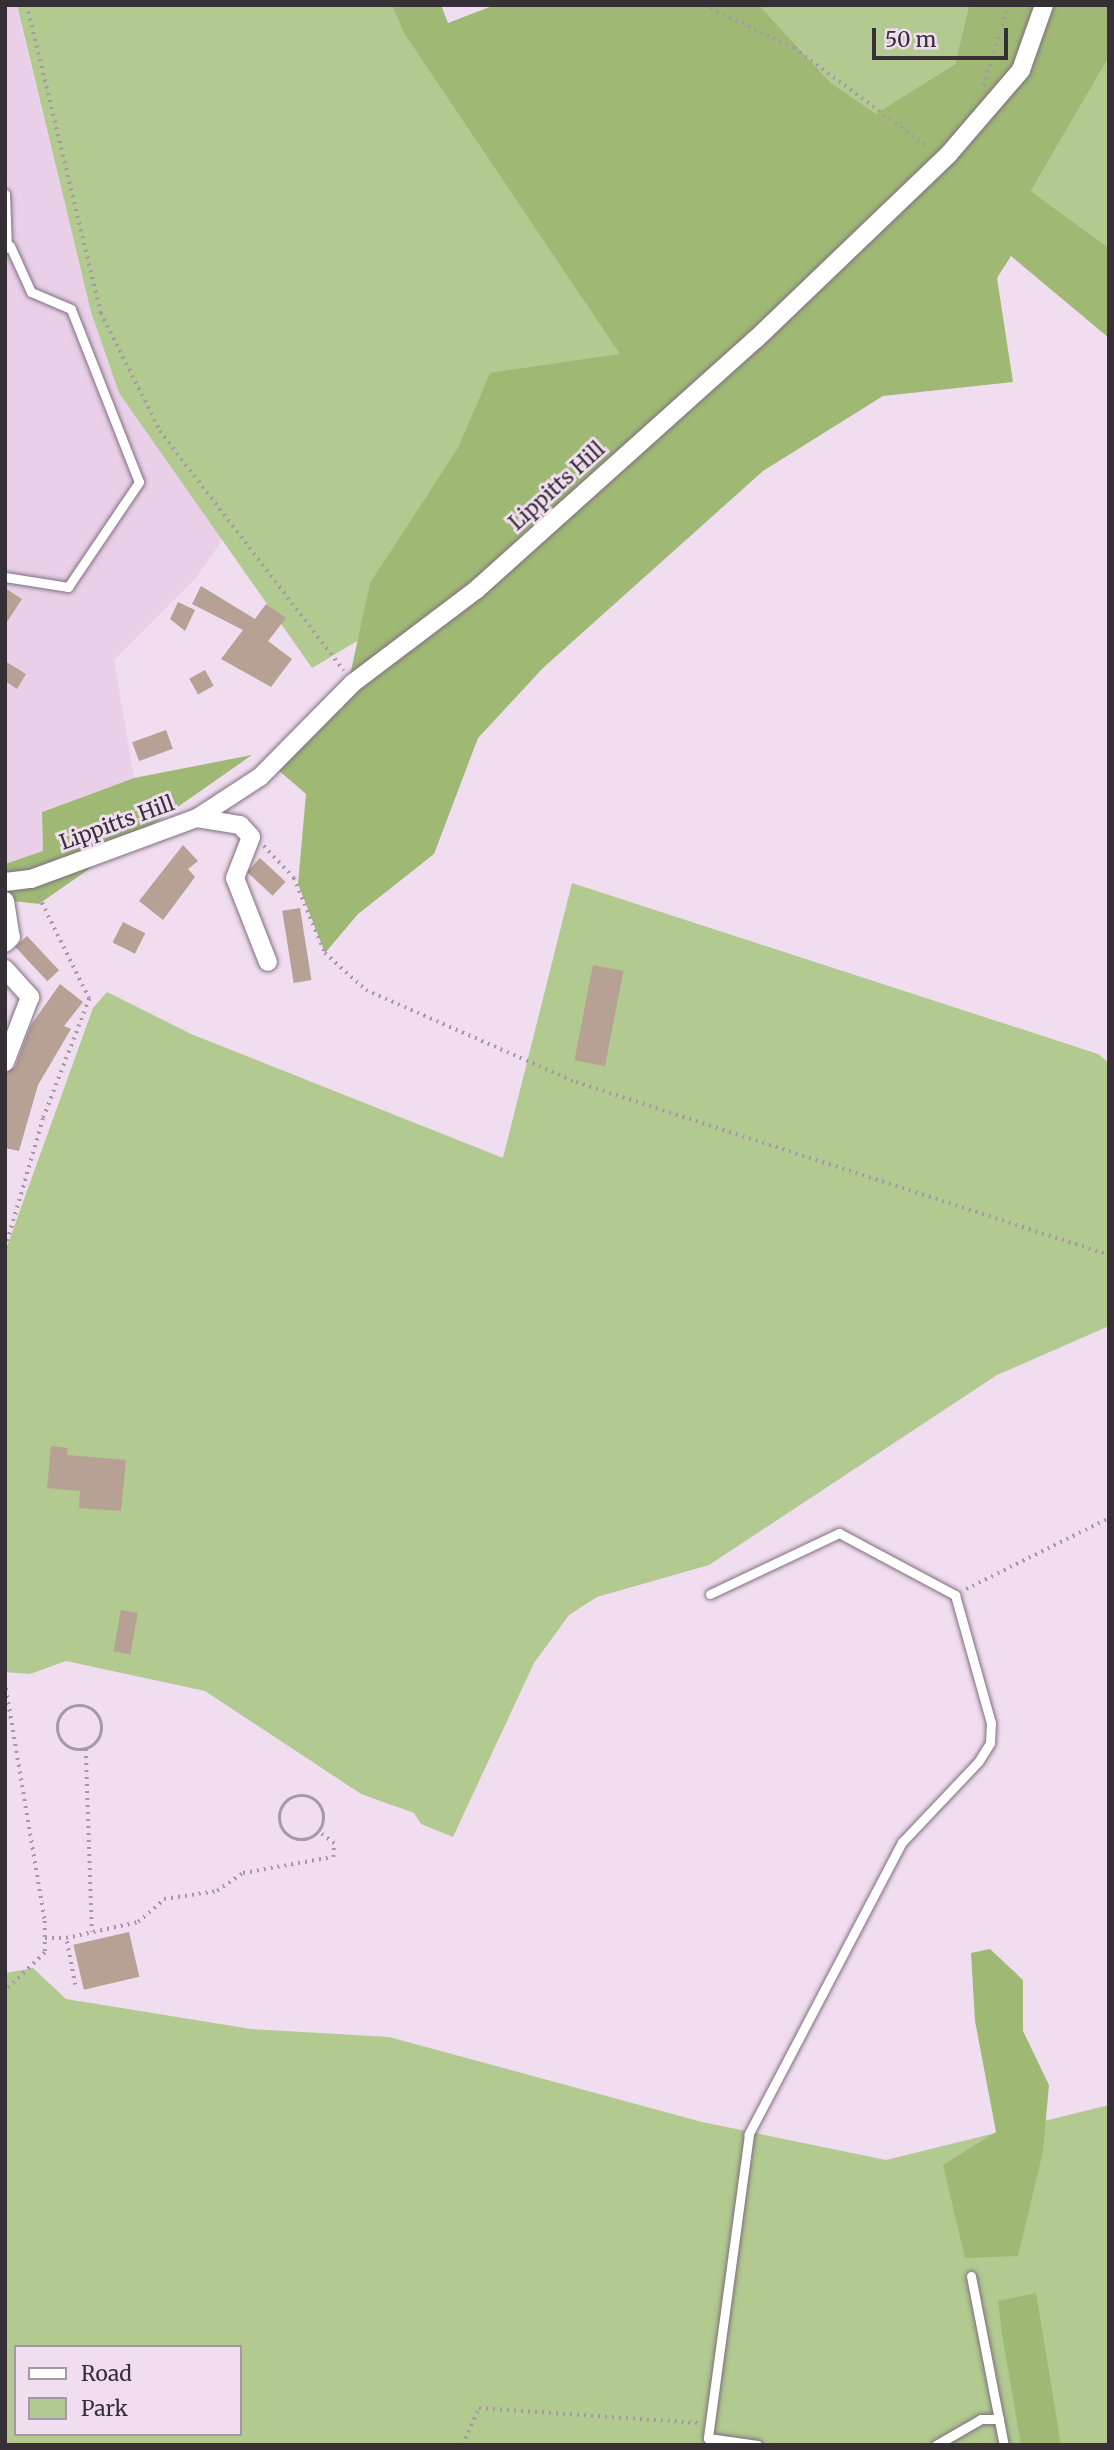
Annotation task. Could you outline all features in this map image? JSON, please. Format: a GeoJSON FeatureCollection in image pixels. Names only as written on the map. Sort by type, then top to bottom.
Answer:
{"type":"FeatureCollection","features":[{"type":"Feature","properties":{"kind":"street","name":"Lippitts Hill"},"geometry":{"type":"LineString","coordinates":[[5,882],[31,879],[197,818],[260,777],[353,683],[476,590],[756,339],[939,148],[1021,70],[1044,5]]}},
{"type":"Feature","properties":{"kind":"street"},"geometry":{"type":"LineString","coordinates":[[197,818],[240,825],[251,837],[234,877],[268,962]]}},
{"type":"Feature","properties":{"kind":"street"},"geometry":{"type":"LineString","coordinates":[[5,901],[11,937],[5,943]]}},
{"type":"Feature","properties":{"kind":"street"},"geometry":{"type":"LineString","coordinates":[[5,969],[30,997],[5,1062]]}},
{"type":"Feature","properties":{"kind":"lane"},"geometry":{"type":"LineString","coordinates":[[5,194],[8,247],[31,292],[71,309],[139,482],[68,587],[5,577]]}},
{"type":"Feature","properties":{"kind":"lane"},"geometry":{"type":"LineString","coordinates":[[710,1594],[839,1533],[955,1595],[991,1723],[990,1743],[902,1842],[748,2134],[708,2438],[758,2445]]}},
{"type":"Feature","properties":{"kind":"lane"},"geometry":{"type":"LineString","coordinates":[[971,2276],[1004,2445]]}},
{"type":"Feature","properties":{"kind":"lane"},"geometry":{"type":"LineString","coordinates":[[936,2445],[981,2419],[999,2419]]}},
{"type":"Feature","properties":{"kind":"path"},"geometry":{"type":"LineString","coordinates":[[27,5],[101,313],[160,431],[353,683]]}},
{"type":"Feature","properties":{"kind":"path"},"geometry":{"type":"LineString","coordinates":[[704,5],[794,48],[886,121],[939,148]]}},
{"type":"Feature","properties":{"kind":"path"},"geometry":{"type":"LineString","coordinates":[[975,95],[1009,5]]}},
{"type":"Feature","properties":{"kind":"path"},"geometry":{"type":"LineString","coordinates":[[251,837],[293,878],[325,953],[366,990],[576,1082],[1109,1255]]}},
{"type":"Feature","properties":{"kind":"path"},"geometry":{"type":"LineString","coordinates":[[5,1248],[43,1118],[89,999],[31,879]]}},
{"type":"Feature","properties":{"kind":"path"},"geometry":{"type":"LineString","coordinates":[[955,1595],[1109,1518]]}},
{"type":"Feature","properties":{"kind":"path"},"geometry":{"type":"LineString","coordinates":[[5,1682],[45,1938],[45,1953],[5,1991]]}},
{"type":"Feature","properties":{"kind":"path"},"geometry":{"type":"LineString","coordinates":[[73,1707],[88,1707],[101,1724],[99,1738],[86,1749],[69,1747],[60,1737],[61,1716],[73,1707]]}},
{"type":"Feature","properties":{"kind":"path"},"geometry":{"type":"LineString","coordinates":[[86,1749],[92,1933]]}},
{"type":"Feature","properties":{"kind":"path"},"geometry":{"type":"LineString","coordinates":[[303,1796],[317,1802],[324,1815],[319,1832],[305,1840],[291,1837],[280,1820],[284,1806],[303,1796]]}},
{"type":"Feature","properties":{"kind":"path"},"geometry":{"type":"LineString","coordinates":[[45,1938],[66,1938],[138,1922],[164,1899],[217,1891],[243,1873],[333,1857],[334,1844],[319,1832]]}},
{"type":"Feature","properties":{"kind":"path"},"geometry":{"type":"LineString","coordinates":[[66,1938],[75,1985]]}},
{"type":"Feature","properties":{"kind":"path"},"geometry":{"type":"LineString","coordinates":[[462,2445],[479,2408],[710,2424]]}},
{"type":"Feature","properties":{"kind":"shaded area"},"geometry":{"type":"Polygon","coordinates":[[[5,5],[16,5],[91,312],[119,393],[223,539],[196,578],[114,660],[134,778],[42,811],[43,851],[5,864],[5,5]]]}},
{"type":"Feature","properties":{"kind":"green space"},"geometry":{"type":"Polygon","coordinates":[[[17,5],[427,5],[673,411],[461,579],[312,668],[119,393],[91,312],[17,5]]]}},
{"type":"Feature","properties":{"kind":"green space"},"geometry":{"type":"Polygon","coordinates":[[[392,5],[441,5],[448,23],[495,5],[759,5],[831,83],[876,114],[955,64],[969,5],[1109,5],[1109,57],[1031,191],[1109,248],[1109,338],[1011,256],[997,278],[1013,382],[883,396],[763,471],[543,668],[478,738],[434,854],[358,914],[325,953],[298,884],[306,794],[269,762],[299,727],[343,708],[370,583],[458,448],[490,373],[620,354],[404,33],[392,5]]]}},
{"type":"Feature","properties":{"kind":"green space"},"geometry":{"type":"Polygon","coordinates":[[[759,5],[969,5],[955,64],[876,115],[831,83],[759,5]]]}},
{"type":"Feature","properties":{"kind":"green space"},"geometry":{"type":"Polygon","coordinates":[[[1109,57],[1109,248],[1031,191],[1109,57]]]}},
{"type":"Feature","properties":{"kind":"green space"},"geometry":{"type":"Polygon","coordinates":[[[252,755],[39,904],[5,900],[5,864],[43,851],[42,812],[134,778],[252,755]]]}},
{"type":"Feature","properties":{"kind":"green space"},"geometry":{"type":"Polygon","coordinates":[[[572,883],[1098,1054],[1109,1063],[1109,1326],[997,1375],[709,1565],[597,1597],[569,1615],[534,1663],[453,1837],[421,1824],[414,1813],[361,1794],[205,1691],[66,1661],[30,1674],[5,1672],[5,1252],[93,1008],[107,992],[191,1034],[503,1158],[572,883]]]}},
{"type":"Feature","properties":{"kind":"green space"},"geometry":{"type":"Polygon","coordinates":[[[990,1949],[1023,1980],[1023,2031],[1049,2085],[1043,2151],[1018,2256],[965,2258],[943,2165],[996,2132],[975,2021],[971,1953],[990,1949]]]}},
{"type":"Feature","properties":{"kind":"green space"},"geometry":{"type":"Polygon","coordinates":[[[33,1968],[66,1999],[251,2029],[389,2037],[702,2122],[886,2160],[1109,2105],[1109,2445],[5,2445],[5,1973],[33,1968]]]}},
{"type":"Feature","properties":{"kind":"green space"},"geometry":{"type":"Polygon","coordinates":[[[1036,2293],[1061,2445],[1021,2445],[1002,2334],[998,2301],[1036,2293]]]}},
{"type":"Feature","properties":{"kind":"building"},"geometry":{"type":"Polygon","coordinates":[[[201,586],[255,619],[266,604],[286,618],[268,641],[292,659],[271,687],[221,659],[243,630],[192,604],[201,586]]]}},
{"type":"Feature","properties":{"kind":"building"},"geometry":{"type":"Polygon","coordinates":[[[5,588],[22,599],[5,625],[5,588]]]}},
{"type":"Feature","properties":{"kind":"building"},"geometry":{"type":"Polygon","coordinates":[[[178,602],[195,610],[185,631],[170,619],[178,602]]]}},
{"type":"Feature","properties":{"kind":"building"},"geometry":{"type":"Polygon","coordinates":[[[5,661],[26,674],[17,689],[5,681],[5,661]]]}},
{"type":"Feature","properties":{"kind":"building"},"geometry":{"type":"Polygon","coordinates":[[[205,670],[214,686],[198,694],[189,679],[205,670]]]}},
{"type":"Feature","properties":{"kind":"building"},"geometry":{"type":"Polygon","coordinates":[[[166,730],[173,749],[139,761],[132,742],[166,730]]]}},
{"type":"Feature","properties":{"kind":"building"},"geometry":{"type":"Polygon","coordinates":[[[183,845],[198,861],[188,869],[195,877],[163,920],[139,901],[183,845]]]}},
{"type":"Feature","properties":{"kind":"building"},"geometry":{"type":"Polygon","coordinates":[[[260,858],[286,882],[273,896],[247,872],[260,858]]]}},
{"type":"Feature","properties":{"kind":"building"},"geometry":{"type":"Polygon","coordinates":[[[300,908],[311,980],[294,983],[282,911],[300,908]]]}},
{"type":"Feature","properties":{"kind":"building"},"geometry":{"type":"Polygon","coordinates":[[[123,922],[145,933],[135,954],[113,942],[123,922]]]}},
{"type":"Feature","properties":{"kind":"building"},"geometry":{"type":"Polygon","coordinates":[[[27,936],[59,970],[47,981],[15,947],[27,936]]]}},
{"type":"Feature","properties":{"kind":"building"},"geometry":{"type":"Polygon","coordinates":[[[593,965],[623,971],[605,1066],[574,1060],[593,965]]]}},
{"type":"Feature","properties":{"kind":"building"},"geometry":{"type":"Polygon","coordinates":[[[60,984],[83,1002],[64,1026],[71,1029],[38,1085],[19,1151],[5,1148],[5,1073],[15,1067],[31,1025],[60,984]]]}},
{"type":"Feature","properties":{"kind":"building"},"geometry":{"type":"Polygon","coordinates":[[[51,1446],[68,1448],[67,1455],[126,1460],[121,1511],[79,1508],[80,1491],[47,1488],[51,1446]]]}},
{"type":"Feature","properties":{"kind":"building"},"geometry":{"type":"Polygon","coordinates":[[[121,1610],[138,1613],[130,1654],[114,1651],[121,1610]]]}},
{"type":"Feature","properties":{"kind":"building"},"geometry":{"type":"Polygon","coordinates":[[[129,1932],[139,1977],[84,1990],[73,1945],[129,1932]]]}}]}
